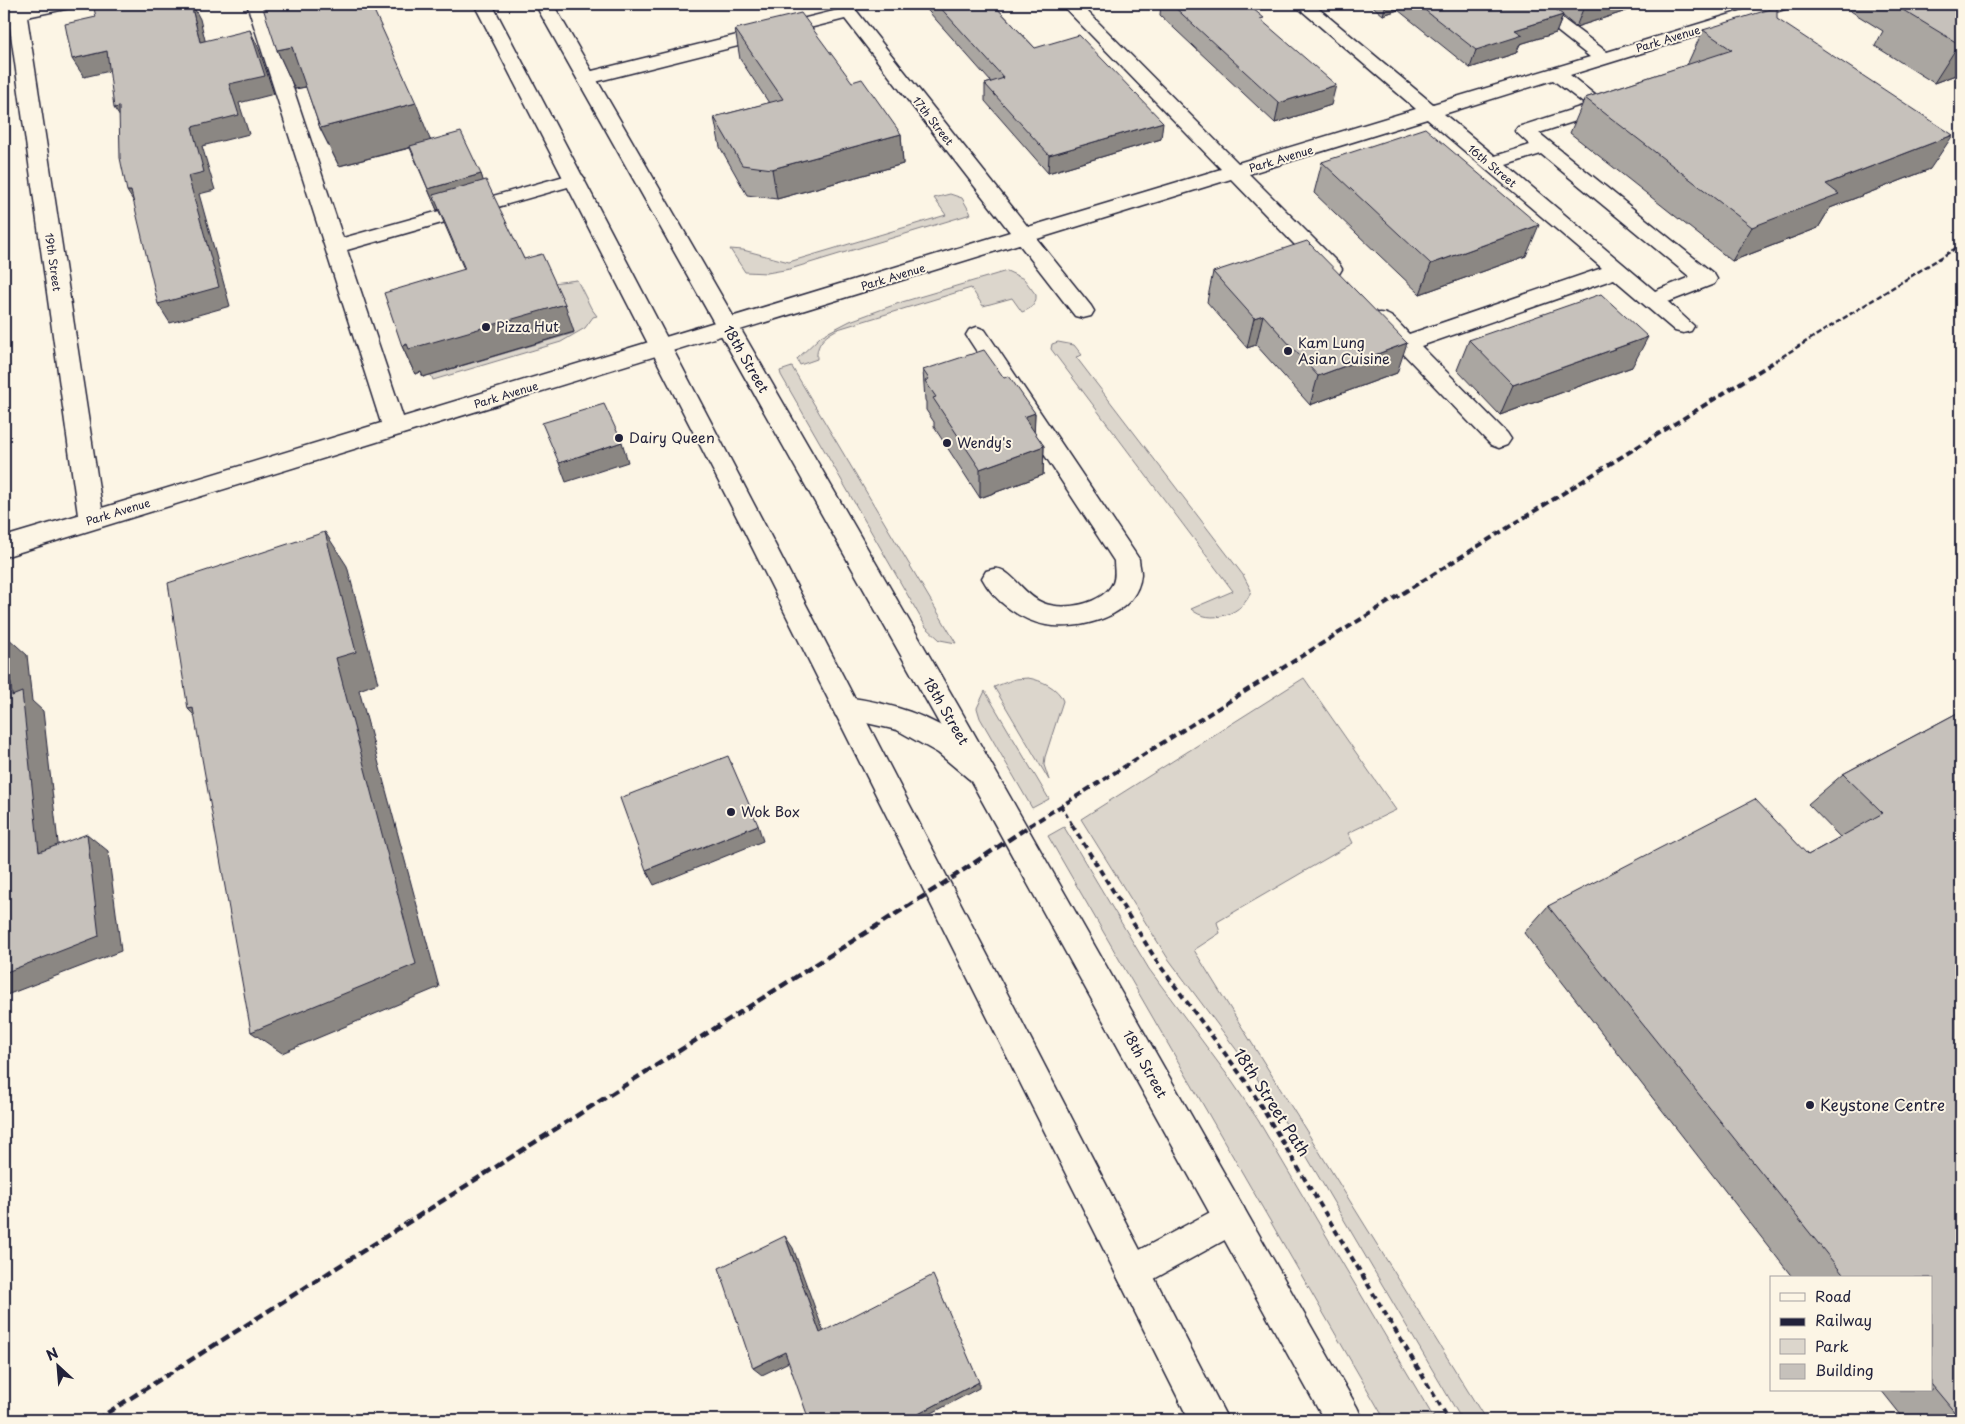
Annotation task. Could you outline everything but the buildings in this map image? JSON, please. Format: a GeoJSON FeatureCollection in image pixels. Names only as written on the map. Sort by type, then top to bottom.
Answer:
{"type":"FeatureCollection","features":[{"type":"Feature","properties":{"kind":"street"},"geometry":{"type":"LineString","coordinates":[[13,11],[64,4]]}},
{"type":"Feature","properties":{"kind":"street"},"geometry":{"type":"LineString","coordinates":[[256,4],[395,429]]}},
{"type":"Feature","properties":{"kind":"street"},"geometry":{"type":"LineString","coordinates":[[483,4],[662,347],[1208,1420]]}},
{"type":"Feature","properties":{"kind":"street","name":"18th Street"},"geometry":{"type":"LineString","coordinates":[[544,4],[982,773],[1344,1420]]}},
{"type":"Feature","properties":{"kind":"street"},"geometry":{"type":"LineString","coordinates":[[1070,4],[1344,282]]}},
{"type":"Feature","properties":{"kind":"street","name":"16th Street"},"geometry":{"type":"LineString","coordinates":[[1303,4],[1429,113],[1683,326]]}},
{"type":"Feature","properties":{"kind":"street"},"geometry":{"type":"LineString","coordinates":[[1532,4],[1606,59]]}},
{"type":"Feature","properties":{"kind":"street","name":"Park Avenue"},"geometry":{"type":"LineString","coordinates":[[4,547],[1606,59],[1776,4]]}},
{"type":"Feature","properties":{"kind":"street"},"geometry":{"type":"LineString","coordinates":[[587,78],[846,8]]}},
{"type":"Feature","properties":{"kind":"street","name":"17th Street"},"geometry":{"type":"LineString","coordinates":[[846,8],[1083,311]]}},
{"type":"Feature","properties":{"kind":"street","name":"19th Street"},"geometry":{"type":"LineString","coordinates":[[13,11],[91,520]]}},
{"type":"Feature","properties":{"kind":"street"},"geometry":{"type":"LineString","coordinates":[[1557,74],[1600,107],[1525,132],[1706,279],[1651,300]]}},
{"type":"Feature","properties":{"kind":"street"},"geometry":{"type":"LineString","coordinates":[[1490,164],[1544,147]]}},
{"type":"Feature","properties":{"kind":"street"},"geometry":{"type":"LineString","coordinates":[[335,247],[575,179]]}},
{"type":"Feature","properties":{"kind":"street"},"geometry":{"type":"LineString","coordinates":[[1405,344],[1616,271]]}},
{"type":"Feature","properties":{"kind":"street"},"geometry":{"type":"LineString","coordinates":[[1364,303],[1499,439]]}},
{"type":"Feature","properties":{"kind":"street"},"geometry":{"type":"LineString","coordinates":[[977,335],[1126,559],[1129,568],[1128,581],[1123,592],[1108,604],[1084,615],[1045,614],[1026,607],[1014,599],[994,578]]}},
{"type":"Feature","properties":{"kind":"street"},"geometry":{"type":"LineString","coordinates":[[846,708],[892,716],[927,730],[949,743],[982,773]]}},
{"type":"Feature","properties":{"kind":"street"},"geometry":{"type":"LineString","coordinates":[[1133,1272],[1231,1218]]}},
{"type":"Feature","properties":{"kind":"path","name":"18th Street Path"},"geometry":{"type":"LineString","coordinates":[[1061,806],[1158,963],[1250,1086],[1448,1420]]}},
{"type":"Feature","properties":{"kind":"green space"},"geometry":{"type":"Polygon","coordinates":[[[950,194],[962,198],[971,214],[790,269],[767,273],[745,272],[730,249],[743,250],[789,262],[946,215],[934,198],[950,194]]]}},
{"type":"Feature","properties":{"kind":"green space"},"geometry":{"type":"Polygon","coordinates":[[[1007,271],[1024,279],[1036,295],[1034,304],[1022,312],[1012,298],[983,306],[971,288],[838,329],[822,341],[818,349],[817,359],[800,365],[797,359],[821,336],[850,321],[902,302],[1007,271]]]}},
{"type":"Feature","properties":{"kind":"green space"},"geometry":{"type":"Polygon","coordinates":[[[577,280],[597,316],[593,317],[585,328],[561,342],[433,380],[431,375],[574,333],[552,283],[577,280]]]}},
{"type":"Feature","properties":{"kind":"green space"},"geometry":{"type":"Polygon","coordinates":[[[1058,342],[1074,345],[1082,355],[1076,357],[1243,575],[1251,590],[1248,598],[1235,611],[1217,617],[1207,617],[1191,609],[1233,591],[1051,349],[1052,344],[1058,342]]]}},
{"type":"Feature","properties":{"kind":"green space"},"geometry":{"type":"Polygon","coordinates":[[[792,367],[956,643],[940,640],[926,627],[781,375],[780,371],[792,367]]]}},
{"type":"Feature","properties":{"kind":"green space"},"geometry":{"type":"Polygon","coordinates":[[[1028,678],[1049,685],[1058,692],[1063,701],[1045,757],[1044,765],[1049,780],[994,687],[1015,679],[1028,678]]]}},
{"type":"Feature","properties":{"kind":"green space"},"geometry":{"type":"Polygon","coordinates":[[[1304,678],[1396,810],[1348,833],[1353,843],[1217,922],[1220,933],[1194,950],[1486,1420],[1462,1420],[1307,1157],[1253,1072],[1167,957],[1081,819],[1304,678]]]}},
{"type":"Feature","properties":{"kind":"green space"},"geometry":{"type":"Polygon","coordinates":[[[985,691],[1049,799],[1032,808],[980,718],[977,708],[985,691]]]}},
{"type":"Feature","properties":{"kind":"green space"},"geometry":{"type":"Polygon","coordinates":[[[1064,827],[1149,969],[1231,1080],[1258,1120],[1435,1420],[1385,1420],[1048,836],[1064,827]]]}},
{"type":"Feature","properties":{"kind":"railway"},"geometry":{"type":"LineString","coordinates":[[1775,361],[1961,245]]}},
{"type":"Feature","properties":{"kind":"railway"},"geometry":{"type":"LineString","coordinates":[[1029,826],[1777,360]]}},
{"type":"Feature","properties":{"kind":"railway"},"geometry":{"type":"LineString","coordinates":[[96,1420],[938,887],[1031,825]]}},
{"type":"Feature","properties":{"kind":"place","name":"Pizza Hut"},"geometry":{"type":"Point","coordinates":[486,327]}},
{"type":"Feature","properties":{"kind":"place","name":"Kam Lung Asian Cuisine"},"geometry":{"type":"Point","coordinates":[1288,351]}},
{"type":"Feature","properties":{"kind":"place","name":"Dairy Queen"},"geometry":{"type":"Point","coordinates":[619,438]}},
{"type":"Feature","properties":{"kind":"place","name":"Wendy's"},"geometry":{"type":"Point","coordinates":[947,443]}},
{"type":"Feature","properties":{"kind":"place","name":"Wok Box"},"geometry":{"type":"Point","coordinates":[731,812]}},
{"type":"Feature","properties":{"kind":"place","name":"Keystone Centre"},"geometry":{"type":"Point","coordinates":[1810,1105]}}]}
